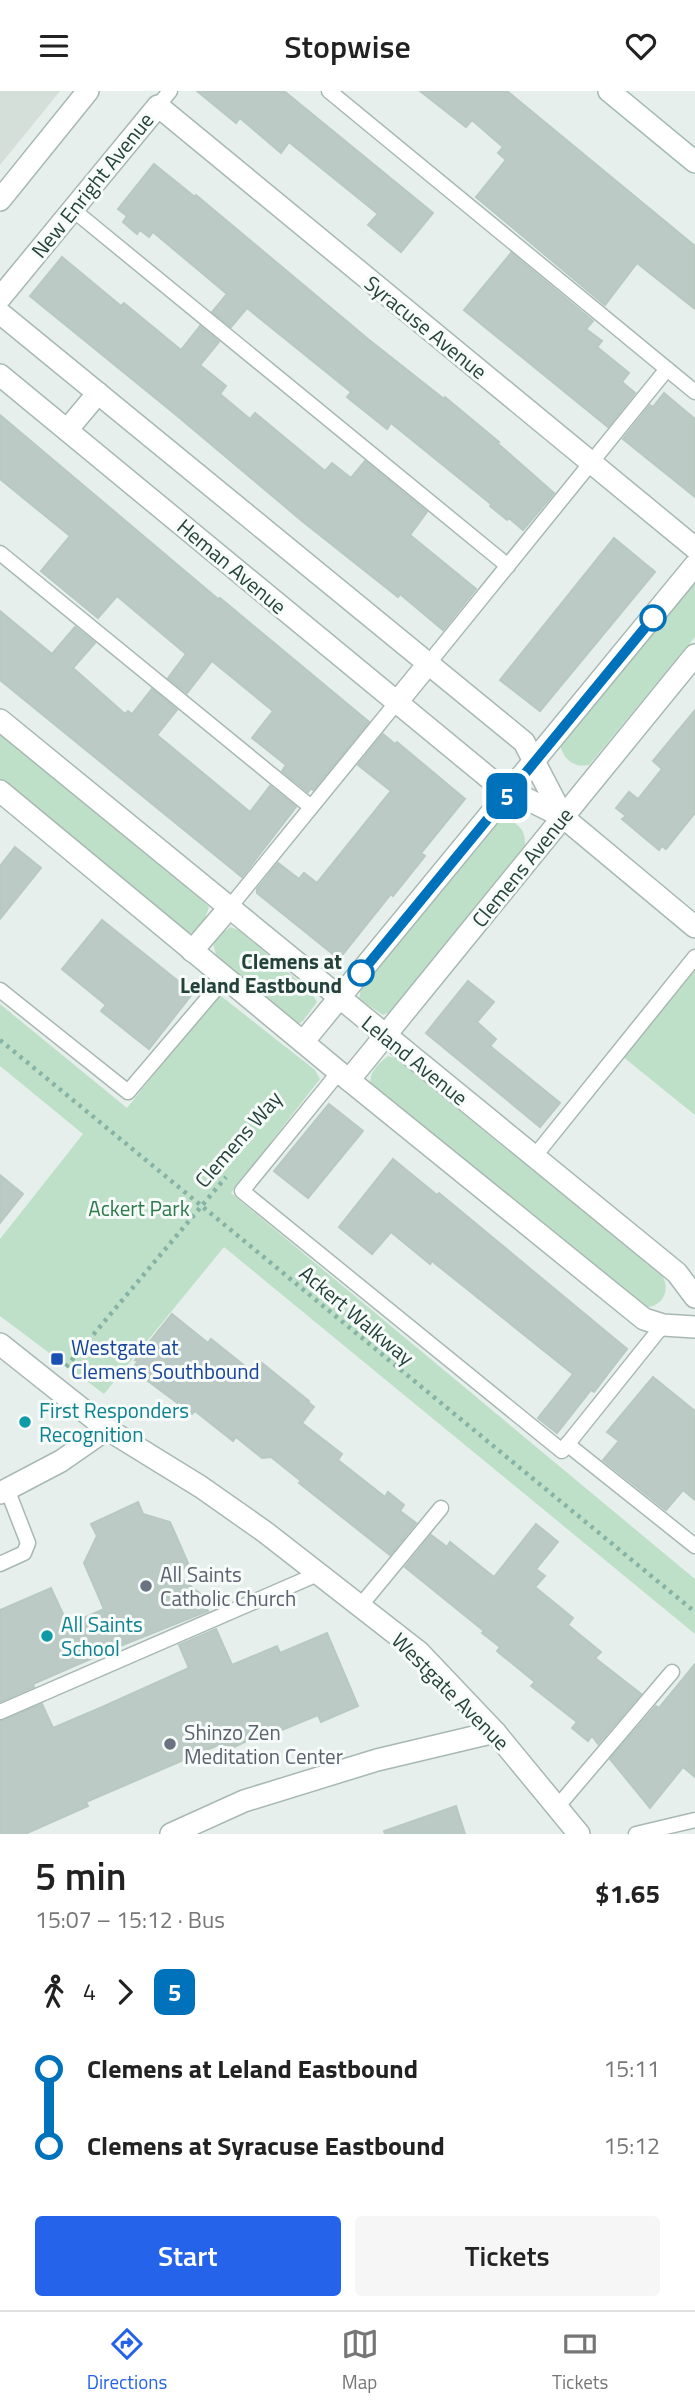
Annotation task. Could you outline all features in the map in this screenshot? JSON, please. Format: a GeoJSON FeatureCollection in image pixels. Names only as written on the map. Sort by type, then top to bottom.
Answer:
{"type":"FeatureCollection","features":[{"type":"Feature","properties":{"kind":"street"},"geometry":{"type":"LineString","coordinates":[[0,200],[88,91]]}},
{"type":"Feature","properties":{"kind":"street"},"geometry":{"type":"LineString","coordinates":[[609,91],[694,160]]}},
{"type":"Feature","properties":{"kind":"street","name":"New Enright Avenue"},"geometry":{"type":"LineString","coordinates":[[0,297],[164,98]]}},
{"type":"Feature","properties":{"kind":"street","name":"Syracuse Avenue"},"geometry":{"type":"LineString","coordinates":[[164,98],[695,548]]}},
{"type":"Feature","properties":{"kind":"street","name":"Heman Avenue"},"geometry":{"type":"LineString","coordinates":[[0,313],[524,742],[563,817]]}},
{"type":"Feature","properties":{"kind":"street","name":"Heman Avenue"},"geometry":{"type":"LineString","coordinates":[[0,375],[495,783],[563,817],[695,927]]}},
{"type":"Feature","properties":{"kind":"street"},"geometry":{"type":"LineString","coordinates":[[67,430],[97,393]]}},
{"type":"Feature","properties":{"kind":"street"},"geometry":{"type":"LineString","coordinates":[[303,1042],[512,791],[695,565]]}},
{"type":"Feature","properties":{"kind":"street","name":"Clemens Avenue"},"geometry":{"type":"LineString","coordinates":[[344,1076],[385,1036],[695,655]]}},
{"type":"Feature","properties":{"kind":"street"},"geometry":{"type":"LineString","coordinates":[[397,702],[428,664]]}},
{"type":"Feature","properties":{"kind":"street","name":"Leland Avenue"},"geometry":{"type":"LineString","coordinates":[[0,720],[677,1273],[695,1297]]}},
{"type":"Feature","properties":{"kind":"street"},"geometry":{"type":"LineString","coordinates":[[0,792],[644,1319],[663,1325],[695,1327]]}},
{"type":"Feature","properties":{"kind":"street"},"geometry":{"type":"LineString","coordinates":[[192,951],[229,908]]}},
{"type":"Feature","properties":{"kind":"street","name":"Westgate Avenue"},"geometry":{"type":"LineString","coordinates":[[0,1344],[107,1429],[201,1487],[265,1532],[419,1652],[495,1732],[579,1834]]}},
{"type":"Feature","properties":{"kind":"street"},"geometry":{"type":"LineString","coordinates":[[4,1491],[61,1461],[107,1429]]}},
{"type":"Feature","properties":{"kind":"street"},"geometry":{"type":"LineString","coordinates":[[171,1834],[244,1801],[377,1760],[495,1732]]}},
{"type":"Feature","properties":{"kind":"lane"},"geometry":{"type":"LineString","coordinates":[[329,91],[695,392]]}},
{"type":"Feature","properties":{"kind":"lane"},"geometry":{"type":"LineString","coordinates":[[72,209],[508,566]]}},
{"type":"Feature","properties":{"kind":"lane"},"geometry":{"type":"LineString","coordinates":[[428,664],[667,369]]}},
{"type":"Feature","properties":{"kind":"lane"},"geometry":{"type":"LineString","coordinates":[[0,553],[311,807]]}},
{"type":"Feature","properties":{"kind":"lane"},"geometry":{"type":"LineString","coordinates":[[229,908],[397,702]]}},
{"type":"Feature","properties":{"kind":"lane"},"geometry":{"type":"LineString","coordinates":[[534,1157],[695,957]]}},
{"type":"Feature","properties":{"kind":"lane"},"geometry":{"type":"LineString","coordinates":[[0,990],[128,1092],[225,978]]}},
{"type":"Feature","properties":{"kind":"lane"},"geometry":{"type":"LineString","coordinates":[[344,1076],[242,1191],[562,1451],[663,1325]]}},
{"type":"Feature","properties":{"kind":"lane"},"geometry":{"type":"LineString","coordinates":[[567,1444],[695,1546]]}},
{"type":"Feature","properties":{"kind":"lane"},"geometry":{"type":"LineString","coordinates":[[0,1564],[24,1553],[28,1543],[4,1491]]}},
{"type":"Feature","properties":{"kind":"lane"},"geometry":{"type":"LineString","coordinates":[[361,1605],[441,1508]]}},
{"type":"Feature","properties":{"kind":"lane"},"geometry":{"type":"LineString","coordinates":[[0,1712],[320,1573]]}},
{"type":"Feature","properties":{"kind":"lane"},"geometry":{"type":"LineString","coordinates":[[558,1806],[672,1672]]}},
{"type":"Feature","properties":{"kind":"lane"},"geometry":{"type":"LineString","coordinates":[[636,1834],[695,1820]]}},
{"type":"Feature","properties":{"kind":"path","name":"Ackert Walkway"},"geometry":{"type":"LineString","coordinates":[[0,1040],[695,1612]]}},
{"type":"Feature","properties":{"kind":"path","name":"Clemens Way"},"geometry":{"type":"LineString","coordinates":[[66,1367],[228,1175]]}},
{"type":"Feature","properties":{"kind":"shaded area"},"geometry":{"type":"Polygon","coordinates":[[[0,91],[60,91],[0,165],[0,91]]]}},
{"type":"Feature","properties":{"kind":"green space"},"geometry":{"type":"Polygon","coordinates":[[[695,582],[695,637],[589,765],[570,762],[560,745],[695,582]]]}},
{"type":"Feature","properties":{"kind":"green space"},"geometry":{"type":"Polygon","coordinates":[[[0,733],[201,899],[209,907],[203,924],[195,932],[188,933],[0,783],[0,733]]]}},
{"type":"Feature","properties":{"kind":"green space"},"geometry":{"type":"Polygon","coordinates":[[[502,819],[513,822],[520,828],[525,847],[390,1012],[383,1015],[359,999],[361,988],[502,819]]]}},
{"type":"Feature","properties":{"kind":"green space"},"geometry":{"type":"Polygon","coordinates":[[[231,927],[240,931],[311,992],[317,1002],[303,1021],[298,1024],[290,1022],[218,961],[213,944],[218,935],[231,927]]]}},
{"type":"Feature","properties":{"kind":"green space"},"geometry":{"type":"Polygon","coordinates":[[[695,965],[695,1115],[622,1056],[695,965]]]}},
{"type":"Feature","properties":{"kind":"green space","name":"Ackert Park"},"geometry":{"type":"Polygon","coordinates":[[[221,996],[315,1070],[320,1079],[231,1193],[695,1579],[695,1634],[224,1247],[104,1394],[0,1316],[0,1239],[83,1134],[0,1066],[0,1004],[127,1108],[216,998],[221,996]]]}},
{"type":"Feature","properties":{"kind":"green space"},"geometry":{"type":"Polygon","coordinates":[[[388,1056],[395,1058],[663,1277],[666,1289],[659,1303],[643,1307],[372,1087],[372,1073],[388,1056]]]}},
{"type":"Feature","properties":{"kind":"building"},"geometry":{"type":"Polygon","coordinates":[[[197,91],[284,91],[433,213],[401,252],[368,225],[378,214],[289,142],[281,153],[240,118],[236,123],[197,91]]]}},
{"type":"Feature","properties":{"kind":"building"},"geometry":{"type":"Polygon","coordinates":[[[420,91],[507,91],[695,246],[695,309],[637,263],[605,305],[476,197],[506,160],[498,153],[503,147],[472,120],[466,127],[420,91]]]}},
{"type":"Feature","properties":{"kind":"building"},"geometry":{"type":"Polygon","coordinates":[[[154,164],[195,197],[196,195],[368,339],[444,399],[445,397],[554,493],[523,530],[509,518],[507,520],[391,423],[387,429],[347,397],[351,392],[247,308],[231,327],[212,312],[227,294],[153,232],[149,237],[140,230],[137,234],[123,222],[127,216],[118,209],[154,164]]]}},
{"type":"Feature","properties":{"kind":"building"},"geometry":{"type":"Polygon","coordinates":[[[511,253],[593,321],[586,329],[602,341],[597,347],[629,373],[622,382],[635,393],[608,427],[464,310],[511,253]]]}},
{"type":"Feature","properties":{"kind":"building"},"geometry":{"type":"Polygon","coordinates":[[[62,257],[121,306],[124,303],[181,350],[200,326],[219,342],[200,365],[226,386],[220,394],[250,419],[255,413],[325,471],[332,463],[351,478],[365,461],[427,512],[410,535],[476,589],[443,630],[400,594],[398,597],[302,521],[30,296],[62,257]]]}},
{"type":"Feature","properties":{"kind":"building"},"geometry":{"type":"Polygon","coordinates":[[[664,393],[695,419],[695,497],[623,439],[650,405],[653,407],[664,393]]]}},
{"type":"Feature","properties":{"kind":"building"},"geometry":{"type":"Polygon","coordinates":[[[0,415],[369,722],[313,790],[311,788],[308,792],[282,771],[286,765],[252,738],[273,711],[212,661],[187,693],[168,678],[186,654],[117,596],[98,618],[41,571],[70,536],[0,479],[0,415]]]}},
{"type":"Feature","properties":{"kind":"building"},"geometry":{"type":"Polygon","coordinates":[[[614,538],[655,572],[540,711],[500,680],[614,538]]]}},
{"type":"Feature","properties":{"kind":"building"},"geometry":{"type":"Polygon","coordinates":[[[0,611],[52,654],[75,627],[95,643],[73,668],[125,714],[128,711],[132,714],[152,689],[177,710],[157,735],[250,812],[270,786],[296,807],[242,877],[0,680],[0,611]]]}},
{"type":"Feature","properties":{"kind":"building"},"geometry":{"type":"Polygon","coordinates":[[[695,710],[695,813],[666,849],[662,846],[659,850],[622,819],[626,816],[616,808],[629,792],[638,799],[662,769],[653,761],[695,710]]]}},
{"type":"Feature","properties":{"kind":"building"},"geometry":{"type":"Polygon","coordinates":[[[383,734],[395,744],[397,742],[465,799],[421,853],[425,856],[339,959],[257,893],[257,889],[278,863],[299,879],[304,873],[317,883],[391,791],[358,765],[383,734]]]}},
{"type":"Feature","properties":{"kind":"building"},"geometry":{"type":"Polygon","coordinates":[[[15,847],[41,868],[0,919],[0,866],[15,847]]]}},
{"type":"Feature","properties":{"kind":"building"},"geometry":{"type":"Polygon","coordinates":[[[102,920],[193,993],[149,1049],[101,1011],[106,1005],[62,969],[102,920]]]}},
{"type":"Feature","properties":{"kind":"building"},"geometry":{"type":"Polygon","coordinates":[[[468,981],[494,1002],[477,1022],[496,1039],[490,1046],[560,1103],[540,1127],[426,1033],[468,981]]]}},
{"type":"Feature","properties":{"kind":"building"},"geometry":{"type":"Polygon","coordinates":[[[329,1104],[363,1131],[308,1198],[274,1171],[329,1104]]]}},
{"type":"Feature","properties":{"kind":"building"},"geometry":{"type":"Polygon","coordinates":[[[393,1159],[437,1195],[439,1193],[627,1349],[594,1392],[591,1390],[557,1433],[538,1418],[573,1374],[432,1261],[430,1264],[391,1232],[372,1254],[339,1227],[393,1159]]]}},
{"type":"Feature","properties":{"kind":"building"},"geometry":{"type":"Polygon","coordinates":[[[0,1175],[23,1194],[0,1223],[0,1175]]]}},
{"type":"Feature","properties":{"kind":"building"},"geometry":{"type":"Polygon","coordinates":[[[172,1314],[208,1343],[211,1339],[251,1371],[254,1368],[257,1371],[262,1363],[309,1401],[314,1407],[302,1423],[342,1454],[338,1460],[385,1497],[388,1492],[404,1505],[400,1511],[416,1523],[390,1555],[299,1483],[301,1481],[271,1457],[262,1458],[236,1437],[233,1441],[195,1411],[192,1414],[132,1369],[138,1361],[135,1360],[172,1314]]]}},
{"type":"Feature","properties":{"kind":"building"},"geometry":{"type":"Polygon","coordinates":[[[653,1377],[695,1411],[695,1500],[683,1490],[666,1510],[603,1460],[619,1441],[607,1432],[653,1377]]]}},
{"type":"Feature","properties":{"kind":"building"},"geometry":{"type":"Polygon","coordinates":[[[138,1502],[143,1514],[170,1522],[188,1563],[178,1576],[202,1595],[208,1611],[33,1684],[34,1687],[0,1702],[0,1610],[51,1588],[68,1625],[104,1609],[84,1563],[97,1536],[91,1524],[138,1502]]]}},
{"type":"Feature","properties":{"kind":"building"},"geometry":{"type":"Polygon","coordinates":[[[536,1524],[558,1542],[536,1569],[545,1576],[535,1587],[573,1618],[568,1625],[601,1652],[595,1658],[641,1694],[598,1744],[592,1736],[588,1741],[572,1728],[577,1722],[531,1686],[535,1682],[497,1651],[500,1647],[482,1633],[484,1631],[405,1567],[431,1535],[447,1547],[450,1542],[494,1577],[536,1524]]]}},
{"type":"Feature","properties":{"kind":"building"},"geometry":{"type":"Polygon","coordinates":[[[216,1629],[232,1665],[277,1646],[280,1653],[327,1633],[358,1706],[321,1722],[318,1715],[270,1735],[268,1731],[232,1748],[225,1748],[223,1743],[86,1802],[88,1806],[25,1834],[0,1834],[0,1721],[42,1704],[53,1728],[100,1708],[189,1668],[179,1645],[216,1629]]]}},
{"type":"Feature","properties":{"kind":"building"},"geometry":{"type":"Polygon","coordinates":[[[695,1664],[695,1777],[683,1767],[650,1808],[610,1759],[656,1706],[659,1708],[695,1664]]]}},
{"type":"Feature","properties":{"kind":"building"},"geometry":{"type":"Polygon","coordinates":[[[456,1806],[465,1834],[385,1834],[384,1831],[456,1806]]]}},
{"type":"Feature","properties":{"kind":"bus line","name":"5"},"geometry":{"type":"LineString","coordinates":[[361,973],[653,618]]}},
{"type":"Feature","properties":{"kind":"place","name":"Clemens at Leland Eastbound"},"geometry":{"type":"Point","coordinates":[361,973]}},
{"type":"Feature","properties":{"kind":"place","name":"Westgate at Clemens Southbound"},"geometry":{"type":"Point","coordinates":[57,1359]}},
{"type":"Feature","properties":{"kind":"place","name":"First Responders Recognition"},"geometry":{"type":"Point","coordinates":[25,1422]}},
{"type":"Feature","properties":{"kind":"place","name":"All Saints Catholic Church"},"geometry":{"type":"Point","coordinates":[146,1586]}},
{"type":"Feature","properties":{"kind":"place","name":"All Saints School"},"geometry":{"type":"Point","coordinates":[47,1636]}},
{"type":"Feature","properties":{"kind":"place","name":"Shinzo Zen Meditation Center"},"geometry":{"type":"Point","coordinates":[170,1744]}}]}
